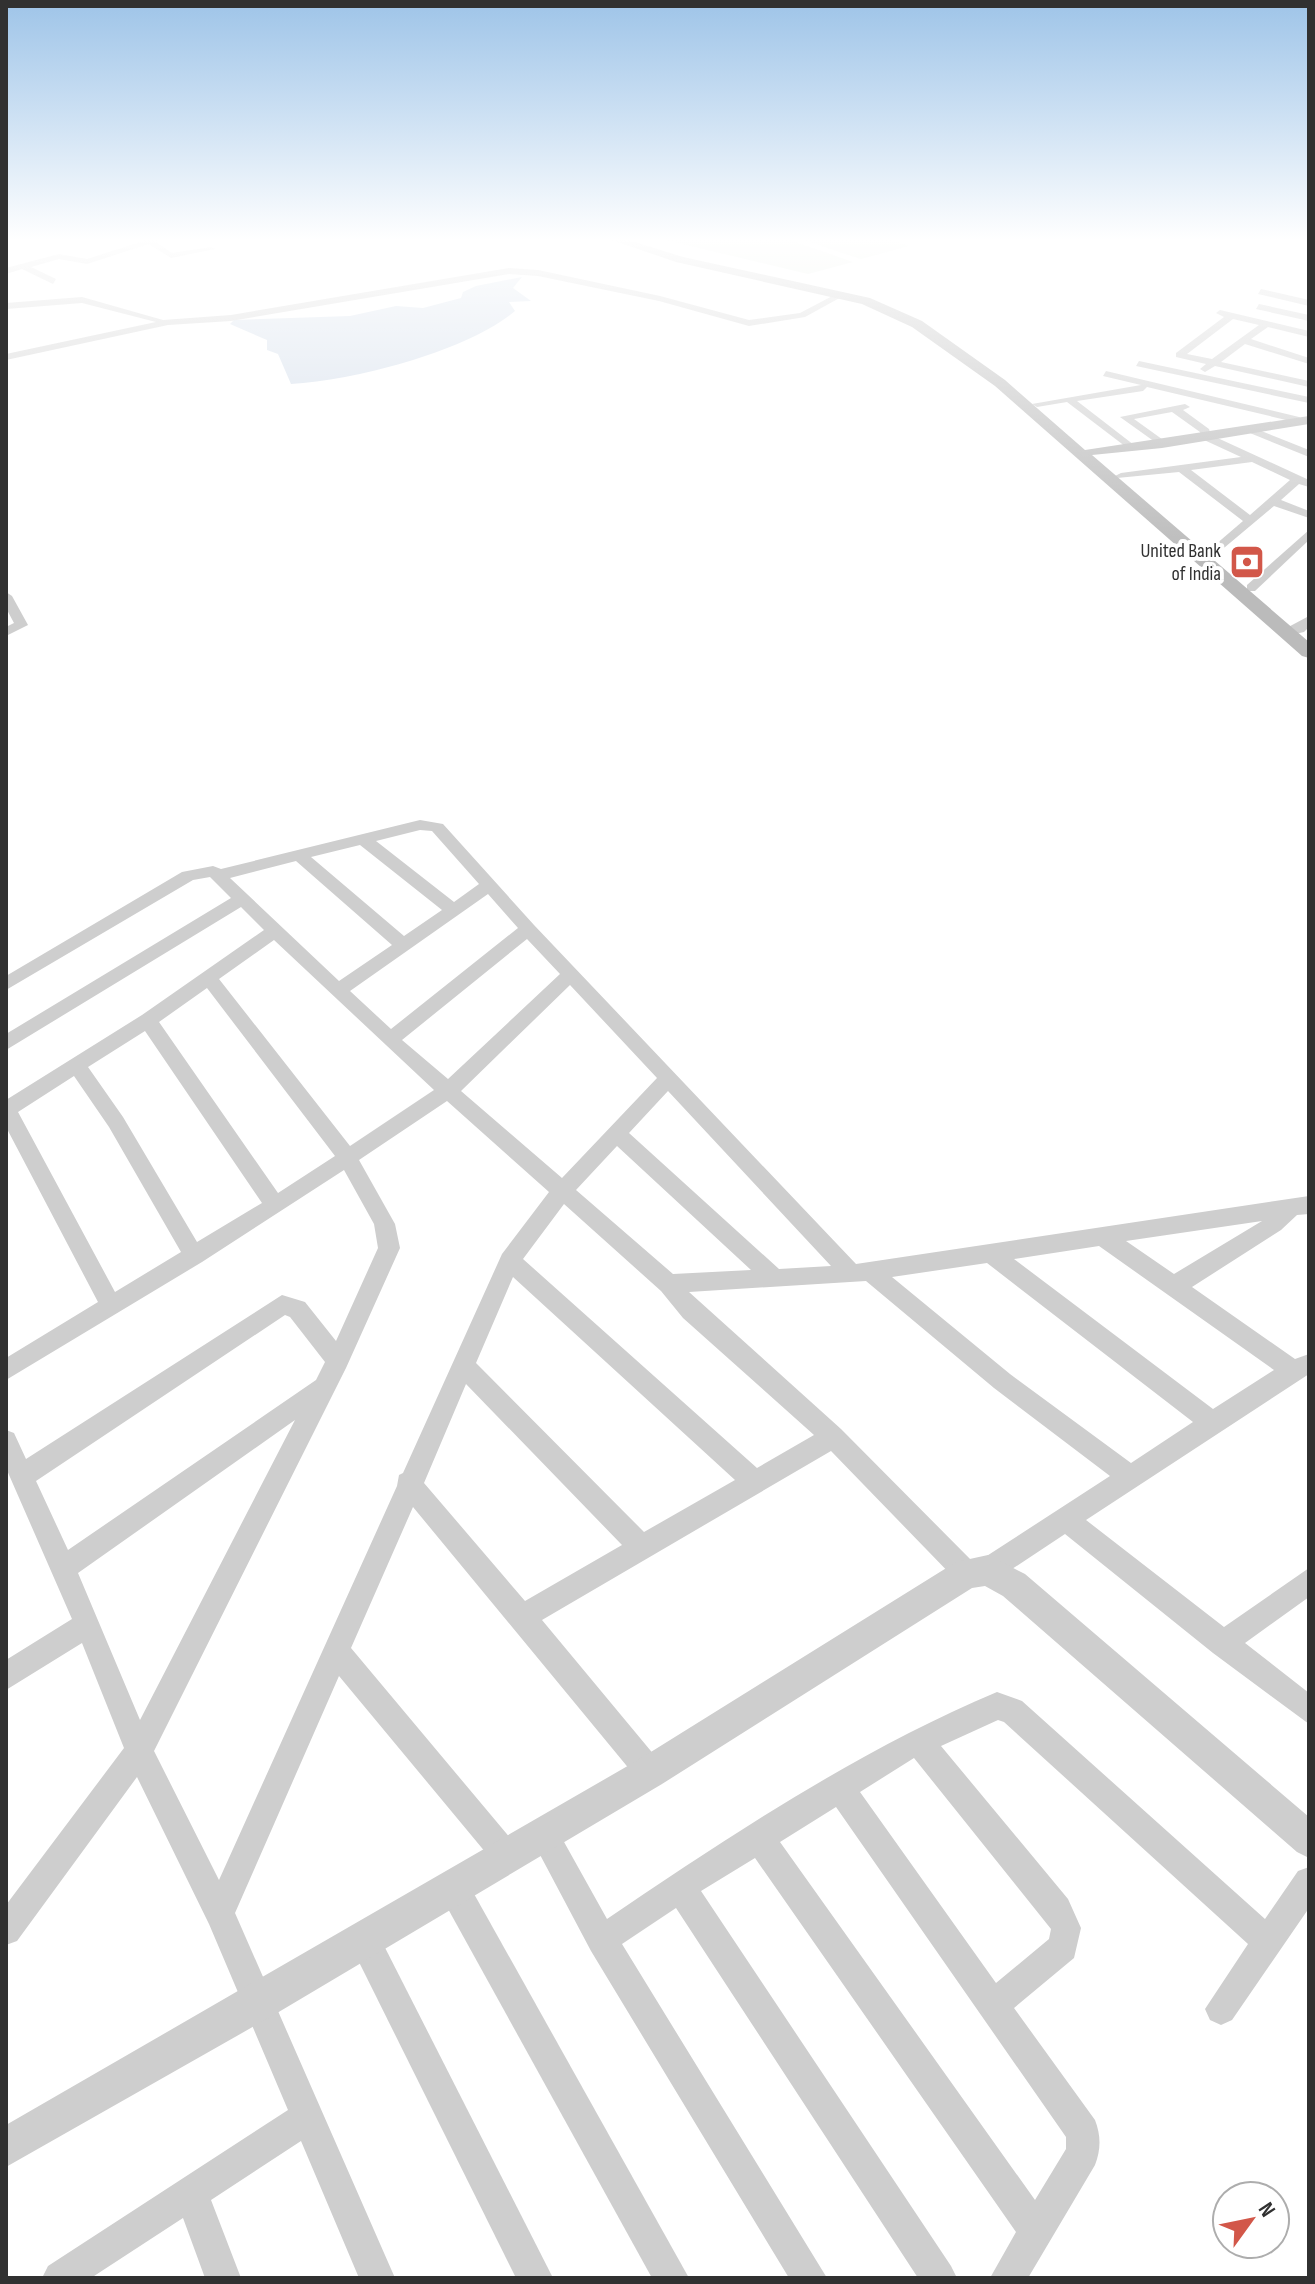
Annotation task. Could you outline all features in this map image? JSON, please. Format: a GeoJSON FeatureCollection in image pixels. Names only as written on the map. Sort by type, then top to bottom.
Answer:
{"type":"FeatureCollection","features":[{"type":"Feature","properties":{"kind":"main road"},"geometry":{"type":"LineString","coordinates":[[948,345],[1000,383],[1301,630]]}},
{"type":"Feature","properties":{"kind":"main road"},"geometry":{"type":"LineString","coordinates":[[951,345],[1037,404],[1301,630],[1309,652]]}},
{"type":"Feature","properties":{"kind":"main road"},"geometry":{"type":"LineString","coordinates":[[1092,451],[1162,444],[1304,421]]}},
{"type":"Feature","properties":{"kind":"street"},"geometry":{"type":"LineString","coordinates":[[6,357],[63,345]]}},
{"type":"Feature","properties":{"kind":"street"},"geometry":{"type":"LineString","coordinates":[[1192,345],[1179,354],[1309,384]]}},
{"type":"Feature","properties":{"kind":"street"},"geometry":{"type":"LineString","coordinates":[[1184,391],[1211,363],[1237,345]]}},
{"type":"Feature","properties":{"kind":"street"},"geometry":{"type":"LineString","coordinates":[[1257,345],[1309,361]]}},
{"type":"Feature","properties":{"kind":"street"},"geometry":{"type":"LineString","coordinates":[[1139,364],[1309,400]]}},
{"type":"Feature","properties":{"kind":"street"},"geometry":{"type":"LineString","coordinates":[[1288,380],[1309,373]]}},
{"type":"Feature","properties":{"kind":"street"},"geometry":{"type":"LineString","coordinates":[[1106,374],[1304,421]]}},
{"type":"Feature","properties":{"kind":"street"},"geometry":{"type":"LineString","coordinates":[[1037,404],[1154,384]]}},
{"type":"Feature","properties":{"kind":"street"},"geometry":{"type":"LineString","coordinates":[[1162,444],[1125,419],[1224,400]]}},
{"type":"Feature","properties":{"kind":"street"},"geometry":{"type":"LineString","coordinates":[[1072,402],[1130,447]]}},
{"type":"Feature","properties":{"kind":"street"},"geometry":{"type":"LineString","coordinates":[[1174,409],[1205,431],[1206,437],[1304,481]]}},
{"type":"Feature","properties":{"kind":"street"},"geometry":{"type":"LineString","coordinates":[[1249,429],[1309,454]]}},
{"type":"Feature","properties":{"kind":"street"},"geometry":{"type":"LineString","coordinates":[[1121,476],[1251,459]]}},
{"type":"Feature","properties":{"kind":"street"},"geometry":{"type":"LineString","coordinates":[[1182,469],[1251,521]]}},
{"type":"Feature","properties":{"kind":"street"},"geometry":{"type":"LineString","coordinates":[[1212,554],[1273,501],[1304,481]]}},
{"type":"Feature","properties":{"kind":"street"},"geometry":{"type":"LineString","coordinates":[[1273,501],[1309,515]]}},
{"type":"Feature","properties":{"kind":"street"},"geometry":{"type":"LineString","coordinates":[[1251,588],[1309,534]]}},
{"type":"Feature","properties":{"kind":"street"},"geometry":{"type":"LineString","coordinates":[[6,632],[21,625],[7,601]]}},
{"type":"Feature","properties":{"kind":"street"},"geometry":{"type":"LineString","coordinates":[[220,875],[430,824],[437,827],[668,1079],[860,1272],[1129,1476]]}},
{"type":"Feature","properties":{"kind":"street"},"geometry":{"type":"LineString","coordinates":[[363,839],[453,910]]}},
{"type":"Feature","properties":{"kind":"street"},"geometry":{"type":"LineString","coordinates":[[297,854],[402,944]]}},
{"type":"Feature","properties":{"kind":"street"},"geometry":{"type":"LineString","coordinates":[[6,984],[188,876],[205,870],[220,875],[390,1040],[669,1284],[691,1311],[977,1571],[1014,1585],[1309,1840]]}},
{"type":"Feature","properties":{"kind":"street"},"geometry":{"type":"LineString","coordinates":[[337,991],[488,886]]}},
{"type":"Feature","properties":{"kind":"street"},"geometry":{"type":"LineString","coordinates":[[8,1038],[242,899]]}},
{"type":"Feature","properties":{"kind":"street"},"geometry":{"type":"LineString","coordinates":[[390,1040],[528,929]]}},
{"type":"Feature","properties":{"kind":"street"},"geometry":{"type":"LineString","coordinates":[[111,1306],[6,1110],[148,1020],[276,930]]}},
{"type":"Feature","properties":{"kind":"street"},"geometry":{"type":"LineString","coordinates":[[6,1370],[275,1206],[449,1090],[570,974]]}},
{"type":"Feature","properties":{"kind":"street"},"geometry":{"type":"LineString","coordinates":[[9,1919],[139,1751],[338,1361],[389,1248],[390,1238],[348,1159],[209,978]]}},
{"type":"Feature","properties":{"kind":"street"},"geometry":{"type":"LineString","coordinates":[[148,1020],[275,1206]]}},
{"type":"Feature","properties":{"kind":"street"},"geometry":{"type":"LineString","coordinates":[[77,1066],[116,1122],[194,1256]]}},
{"type":"Feature","properties":{"kind":"street"},"geometry":{"type":"LineString","coordinates":[[220,1913],[408,1483],[510,1260],[561,1192],[668,1079]]}},
{"type":"Feature","properties":{"kind":"street"},"geometry":{"type":"LineString","coordinates":[[615,1132],[774,1278]]}},
{"type":"Feature","properties":{"kind":"street"},"geometry":{"type":"LineString","coordinates":[[669,1284],[860,1272],[1301,1206]]}},
{"type":"Feature","properties":{"kind":"street"},"geometry":{"type":"LineString","coordinates":[[1174,1286],[1301,1206]]}},
{"type":"Feature","properties":{"kind":"street"},"geometry":{"type":"LineString","coordinates":[[6,2147],[259,2003],[650,1772],[1064,1518],[1301,1367],[1102,1236]]}},
{"type":"Feature","properties":{"kind":"street"},"geometry":{"type":"LineString","coordinates":[[990,1253],[1212,1423]]}},
{"type":"Feature","properties":{"kind":"street"},"geometry":{"type":"LineString","coordinates":[[510,1260],[753,1481]]}},
{"type":"Feature","properties":{"kind":"street"},"geometry":{"type":"LineString","coordinates":[[22,1476],[282,1305],[297,1309],[338,1361]]}},
{"type":"Feature","properties":{"kind":"street"},"geometry":{"type":"LineString","coordinates":[[462,1364],[641,1547]]}},
{"type":"Feature","properties":{"kind":"street"},"geometry":{"type":"LineString","coordinates":[[63,1568],[324,1387]]}},
{"type":"Feature","properties":{"kind":"street"},"geometry":{"type":"LineString","coordinates":[[522,1617],[833,1437]]}},
{"type":"Feature","properties":{"kind":"street"},"geometry":{"type":"LineString","coordinates":[[6,1441],[88,1624],[139,1751],[220,1913],[377,2278]]}},
{"type":"Feature","properties":{"kind":"street"},"geometry":{"type":"LineString","coordinates":[[408,1483],[650,1772]]}},
{"type":"Feature","properties":{"kind":"street"},"geometry":{"type":"LineString","coordinates":[[1064,1518],[1222,1644],[1307,1705]]}},
{"type":"Feature","properties":{"kind":"street"},"geometry":{"type":"LineString","coordinates":[[1222,1644],[1309,1581]]}},
{"type":"Feature","properties":{"kind":"street"},"geometry":{"type":"LineString","coordinates":[[6,1676],[88,1624]]}},
{"type":"Feature","properties":{"kind":"street"},"geometry":{"type":"LineString","coordinates":[[335,1650],[506,1855]]}},
{"type":"Feature","properties":{"kind":"street"},"geometry":{"type":"LineString","coordinates":[[602,1940],[680,1887],[919,1742],[997,1706],[1012,1711],[1267,1941]]}},
{"type":"Feature","properties":{"kind":"street"},"geometry":{"type":"LineString","coordinates":[[919,1742],[1057,1910],[1066,1928],[1063,1947],[994,2005]]}},
{"type":"Feature","properties":{"kind":"street"},"geometry":{"type":"LineString","coordinates":[[840,1789],[1077,2120],[1085,2143],[1083,2153],[1008,2278]]}},
{"type":"Feature","properties":{"kind":"street"},"geometry":{"type":"LineString","coordinates":[[544,1834],[602,1940],[809,2278]]}},
{"type":"Feature","properties":{"kind":"street"},"geometry":{"type":"LineString","coordinates":[[759,1838],[1035,2229]]}},
{"type":"Feature","properties":{"kind":"street"},"geometry":{"type":"LineString","coordinates":[[1221,2009],[1309,1882]]}},
{"type":"Feature","properties":{"kind":"street"},"geometry":{"type":"LineString","coordinates":[[453,1887],[671,2278]]}},
{"type":"Feature","properties":{"kind":"street"},"geometry":{"type":"LineString","coordinates":[[680,1887],[939,2278]]}},
{"type":"Feature","properties":{"kind":"street"},"geometry":{"type":"LineString","coordinates":[[364,1939],[535,2278]]}},
{"type":"Feature","properties":{"kind":"street"},"geometry":{"type":"LineString","coordinates":[[77,2273],[191,2192],[308,2117]]}},
{"type":"Feature","properties":{"kind":"street"},"geometry":{"type":"LineString","coordinates":[[191,2192],[223,2278]]}},
{"type":"Feature","properties":{"kind":"water"},"geometry":{"type":"Polygon","coordinates":[[[267,345],[455,345],[378,370],[291,384],[278,354],[267,350],[267,345]]]}},
{"type":"Feature","properties":{"kind":"place","name":"United Bank of India"},"geometry":{"type":"Point","coordinates":[1247,562]}}]}
